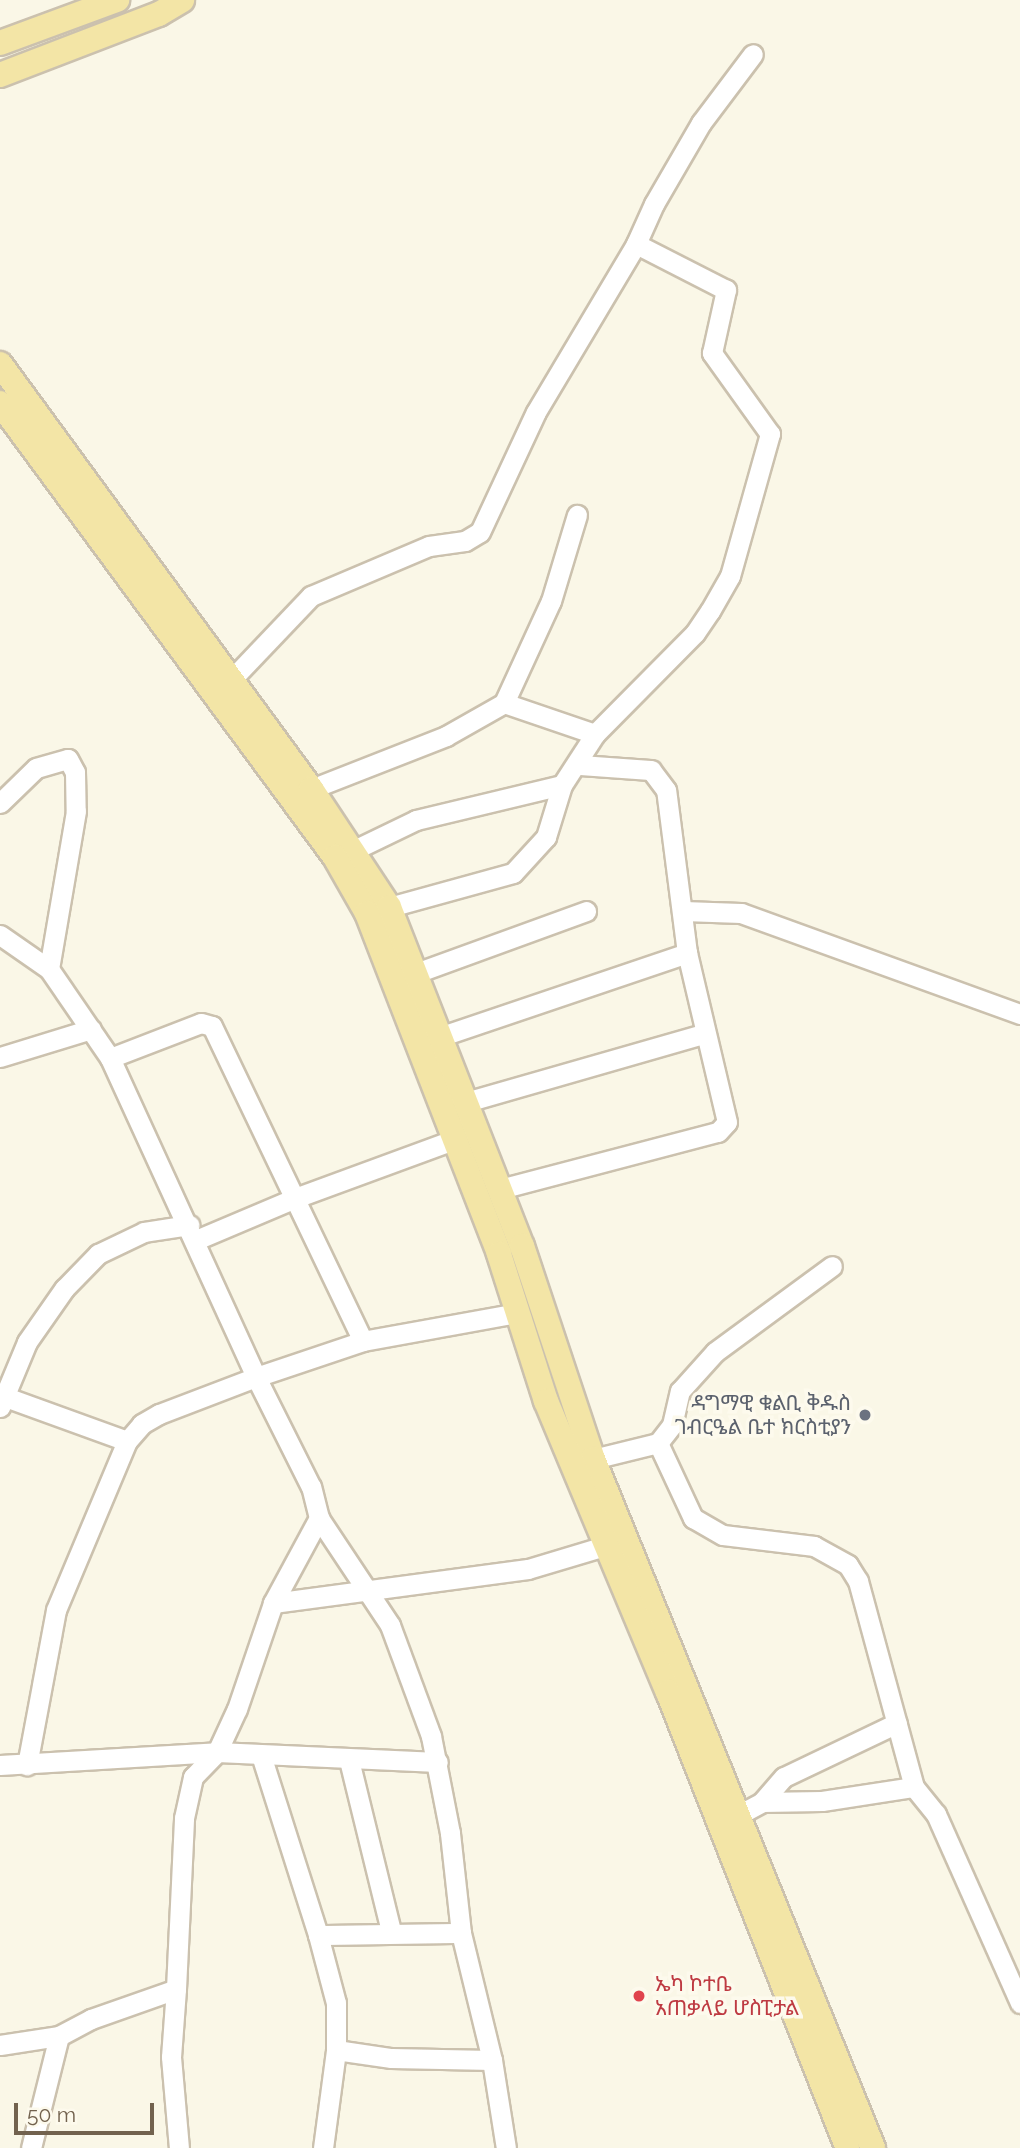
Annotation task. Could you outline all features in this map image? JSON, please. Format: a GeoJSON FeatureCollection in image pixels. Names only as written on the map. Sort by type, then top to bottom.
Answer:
{"type":"FeatureCollection","features":[{"type":"Feature","properties":{"kind":"main road"},"geometry":{"type":"LineString","coordinates":[[0,43],[117,0]]}},
{"type":"Feature","properties":{"kind":"main road"},"geometry":{"type":"LineString","coordinates":[[0,75],[159,14],[182,0]]}},
{"type":"Feature","properties":{"kind":"main road"},"geometry":{"type":"LineString","coordinates":[[0,364],[354,850],[378,910],[577,1482],[608,1545],[729,1819]]}},
{"type":"Feature","properties":{"kind":"main road"},"geometry":{"type":"LineString","coordinates":[[0,403],[335,857],[378,910],[416,973],[500,1189],[593,1459],[729,1819],[861,2146]]}},
{"type":"Feature","properties":{"kind":"street"},"geometry":{"type":"LineString","coordinates":[[231,680],[311,596],[429,546],[465,541],[480,532],[536,412],[636,244],[701,123],[753,54]]}},
{"type":"Feature","properties":{"kind":"street"},"geometry":{"type":"LineString","coordinates":[[378,910],[513,873],[546,837],[562,785],[579,765],[595,734],[695,633],[730,576],[770,444],[766,425],[712,353],[726,290],[636,244]]}},
{"type":"Feature","properties":{"kind":"street"},"geometry":{"type":"LineString","coordinates":[[311,789],[446,736],[504,703],[551,601],[577,515]]}},
{"type":"Feature","properties":{"kind":"street"},"geometry":{"type":"LineString","coordinates":[[504,703],[595,734]]}},
{"type":"Feature","properties":{"kind":"street"},"geometry":{"type":"LineString","coordinates":[[0,803],[36,768],[68,759],[75,772],[76,811],[49,969]]}},
{"type":"Feature","properties":{"kind":"street"},"geometry":{"type":"LineString","coordinates":[[500,1189],[718,1132],[726,1114],[702,1034],[687,953],[666,790],[659,778],[639,766],[579,765]]}},
{"type":"Feature","properties":{"kind":"street"},"geometry":{"type":"LineString","coordinates":[[354,850],[416,820],[562,785]]}},
{"type":"Feature","properties":{"kind":"street"},"geometry":{"type":"LineString","coordinates":[[416,973],[586,911]]}},
{"type":"Feature","properties":{"kind":"street"},"geometry":{"type":"LineString","coordinates":[[683,911],[741,913],[1020,1014]]}},
{"type":"Feature","properties":{"kind":"street"},"geometry":{"type":"LineString","coordinates":[[0,935],[49,969],[110,1058],[256,1377],[311,1487],[319,1518],[390,1625],[438,1762],[461,1933],[492,2060],[506,2148]]}},
{"type":"Feature","properties":{"kind":"street"},"geometry":{"type":"LineString","coordinates":[[442,1037],[687,953]]}},
{"type":"Feature","properties":{"kind":"street"},"geometry":{"type":"LineString","coordinates":[[110,1058],[201,1023],[212,1026],[298,1197],[363,1341]]}},
{"type":"Feature","properties":{"kind":"street"},"geometry":{"type":"LineString","coordinates":[[0,1057],[91,1029]]}},
{"type":"Feature","properties":{"kind":"street"},"geometry":{"type":"LineString","coordinates":[[466,1102],[702,1034]]}},
{"type":"Feature","properties":{"kind":"street"},"geometry":{"type":"LineString","coordinates":[[127,1441],[1,1399],[27,1342],[64,1289],[98,1254],[144,1232],[192,1233],[456,1139]]}},
{"type":"Feature","properties":{"kind":"street"},"geometry":{"type":"LineString","coordinates":[[593,1459],[658,1443],[672,1425],[680,1391],[715,1352],[832,1266]]}},
{"type":"Feature","properties":{"kind":"street"},"geometry":{"type":"LineString","coordinates":[[27,1766],[56,1610],[127,1441],[142,1424],[256,1377],[363,1341],[517,1313]]}},
{"type":"Feature","properties":{"kind":"street"},"geometry":{"type":"LineString","coordinates":[[658,1443],[693,1518],[723,1535],[814,1546],[848,1565],[858,1581],[914,1787],[936,1814],[1020,2003]]}},
{"type":"Feature","properties":{"kind":"street"},"geometry":{"type":"LineString","coordinates":[[179,2148],[171,2057],[184,1818],[192,1777],[216,1752],[237,1709],[273,1602],[319,1518]]}},
{"type":"Feature","properties":{"kind":"street"},"geometry":{"type":"LineString","coordinates":[[273,1602],[528,1569],[608,1545]]}},
{"type":"Feature","properties":{"kind":"street"},"geometry":{"type":"LineString","coordinates":[[729,1819],[762,1802],[784,1777],[897,1723]]}},
{"type":"Feature","properties":{"kind":"street"},"geometry":{"type":"LineString","coordinates":[[0,1765],[27,1766],[216,1752],[438,1762]]}},
{"type":"Feature","properties":{"kind":"street"},"geometry":{"type":"LineString","coordinates":[[261,1755],[318,1935],[336,2003],[336,2050],[323,2148]]}},
{"type":"Feature","properties":{"kind":"street"},"geometry":{"type":"LineString","coordinates":[[349,1760],[391,1931]]}},
{"type":"Feature","properties":{"kind":"street"},"geometry":{"type":"LineString","coordinates":[[762,1802],[822,1801],[914,1787]]}},
{"type":"Feature","properties":{"kind":"street"},"geometry":{"type":"LineString","coordinates":[[318,1935],[391,1931],[461,1933]]}},
{"type":"Feature","properties":{"kind":"street"},"geometry":{"type":"LineString","coordinates":[[0,2045],[58,2036],[176,1990]]}},
{"type":"Feature","properties":{"kind":"street"},"geometry":{"type":"LineString","coordinates":[[31,2148],[58,2036]]}},
{"type":"Feature","properties":{"kind":"street"},"geometry":{"type":"LineString","coordinates":[[336,2050],[391,2058],[492,2060]]}},
{"type":"Feature","properties":{"kind":"place","name":"ዳግማዊ ቁልቢ ቅዱስ ገብርዔል ቤተ ክርስቲያን"},"geometry":{"type":"Point","coordinates":[865,1415]}},
{"type":"Feature","properties":{"kind":"place","name":"ኤካ ኮተቤ አጠቃላይ ሆስፒታል"},"geometry":{"type":"Point","coordinates":[639,1996]}}]}
